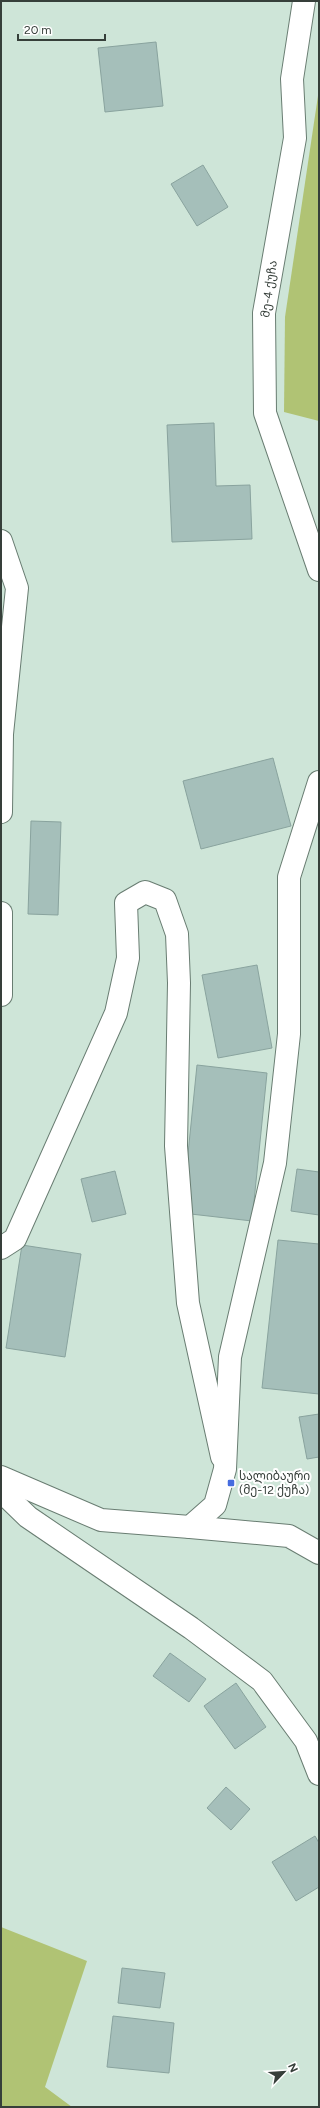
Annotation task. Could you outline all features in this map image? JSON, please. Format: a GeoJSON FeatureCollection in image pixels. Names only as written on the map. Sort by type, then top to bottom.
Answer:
{"type":"FeatureCollection","features":[{"type":"Feature","properties":{"kind":"street","name":"მე-4 ქუჩა"},"geometry":{"type":"LineString","coordinates":[[304,1],[292,79],[295,138],[264,313],[265,413],[319,570]]}},
{"type":"Feature","properties":{"kind":"street"},"geometry":{"type":"LineString","coordinates":[[1,541],[17,588],[2,734],[1,812]]}},
{"type":"Feature","properties":{"kind":"street"},"geometry":{"type":"LineString","coordinates":[[190,1527],[215,1505],[225,1469],[230,1357],[274,1163],[287,1049],[289,877],[319,782]]}},
{"type":"Feature","properties":{"kind":"street"},"geometry":{"type":"LineString","coordinates":[[1,1248],[15,1239],[116,1013],[128,958],[126,903],[145,892],[166,900],[177,934],[179,983],[176,1146],[188,1303],[225,1469]]}},
{"type":"Feature","properties":{"kind":"street"},"geometry":{"type":"LineString","coordinates":[[1,913],[1,995]]}},
{"type":"Feature","properties":{"kind":"street"},"geometry":{"type":"LineString","coordinates":[[1,1477],[101,1520],[289,1536],[319,1553]]}},
{"type":"Feature","properties":{"kind":"street"},"geometry":{"type":"LineString","coordinates":[[1,1491],[28,1517],[191,1628],[262,1681],[306,1741],[319,1774]]}},
{"type":"Feature","properties":{"kind":"green space"},"geometry":{"type":"Polygon","coordinates":[[[319,89],[319,421],[284,412],[285,317],[319,89]]]}},
{"type":"Feature","properties":{"kind":"green space"},"geometry":{"type":"Polygon","coordinates":[[[1,1927],[87,1961],[45,2087],[72,2107],[1,2107],[1,1927]]]}},
{"type":"Feature","properties":{"kind":"building"},"geometry":{"type":"Polygon","coordinates":[[[156,42],[163,106],[105,112],[98,48],[156,42]]]}},
{"type":"Feature","properties":{"kind":"building"},"geometry":{"type":"Polygon","coordinates":[[[203,165],[228,207],[197,226],[171,184],[203,165]]]}},
{"type":"Feature","properties":{"kind":"building"},"geometry":{"type":"Polygon","coordinates":[[[214,423],[216,486],[250,485],[252,539],[172,542],[167,425],[214,423]]]}},
{"type":"Feature","properties":{"kind":"building"},"geometry":{"type":"Polygon","coordinates":[[[273,758],[291,826],[201,849],[183,781],[273,758]]]}},
{"type":"Feature","properties":{"kind":"building"},"geometry":{"type":"Polygon","coordinates":[[[31,821],[61,822],[58,915],[28,914],[31,821]]]}},
{"type":"Feature","properties":{"kind":"building"},"geometry":{"type":"Polygon","coordinates":[[[257,965],[272,1048],[218,1058],[202,975],[257,965]]]}},
{"type":"Feature","properties":{"kind":"building"},"geometry":{"type":"Polygon","coordinates":[[[197,1065],[267,1073],[252,1221],[182,1213],[197,1065]]]}},
{"type":"Feature","properties":{"kind":"building"},"geometry":{"type":"Polygon","coordinates":[[[297,1169],[319,1172],[319,1215],[291,1211],[297,1169]]]}},
{"type":"Feature","properties":{"kind":"building"},"geometry":{"type":"Polygon","coordinates":[[[115,1171],[126,1214],[92,1222],[81,1179],[115,1171]]]}},
{"type":"Feature","properties":{"kind":"building"},"geometry":{"type":"Polygon","coordinates":[[[278,1240],[319,1244],[319,1394],[262,1388],[278,1240]]]}},
{"type":"Feature","properties":{"kind":"building"},"geometry":{"type":"Polygon","coordinates":[[[22,1245],[81,1254],[65,1357],[6,1348],[22,1245]]]}},
{"type":"Feature","properties":{"kind":"building"},"geometry":{"type":"Polygon","coordinates":[[[319,1414],[319,1457],[307,1459],[299,1417],[319,1414]]]}},
{"type":"Feature","properties":{"kind":"building"},"geometry":{"type":"Polygon","coordinates":[[[170,1653],[206,1679],[189,1702],[153,1676],[170,1653]]]}},
{"type":"Feature","properties":{"kind":"building"},"geometry":{"type":"Polygon","coordinates":[[[236,1683],[266,1727],[235,1749],[204,1706],[236,1683]]]}},
{"type":"Feature","properties":{"kind":"building"},"geometry":{"type":"Polygon","coordinates":[[[226,1787],[250,1809],[231,1830],[207,1808],[226,1787]]]}},
{"type":"Feature","properties":{"kind":"building"},"geometry":{"type":"Polygon","coordinates":[[[315,1836],[319,1843],[319,1887],[296,1901],[272,1862],[315,1836]]]}},
{"type":"Feature","properties":{"kind":"building"},"geometry":{"type":"Polygon","coordinates":[[[122,1968],[165,1973],[160,2008],[118,2003],[122,1968]]]}},
{"type":"Feature","properties":{"kind":"building"},"geometry":{"type":"Polygon","coordinates":[[[113,2016],[174,2023],[169,2073],[107,2067],[113,2016]]]}},
{"type":"Feature","properties":{"kind":"place","name":"სალიბაური (მე-12 ქუჩა)"},"geometry":{"type":"Point","coordinates":[231,1483]}}]}
